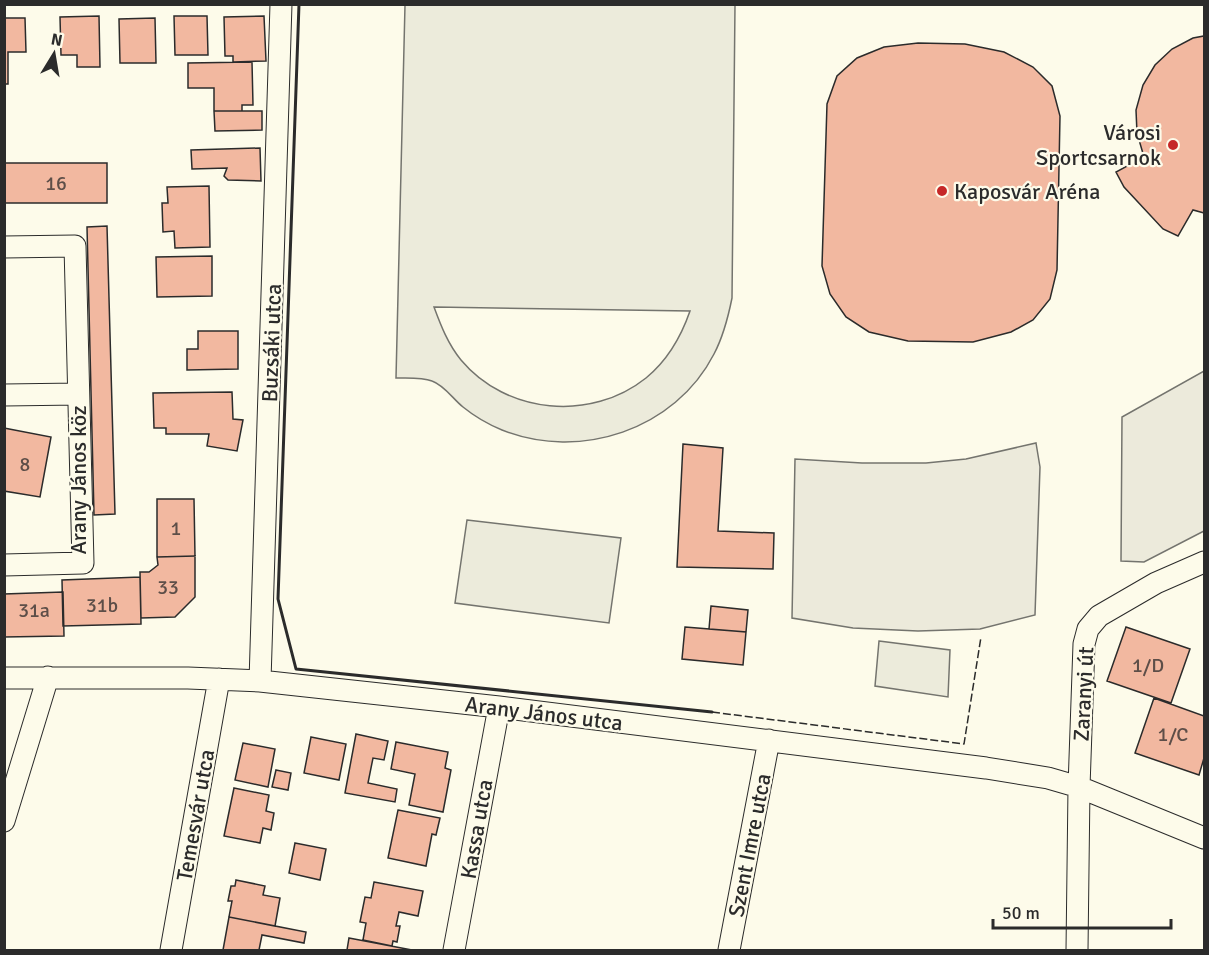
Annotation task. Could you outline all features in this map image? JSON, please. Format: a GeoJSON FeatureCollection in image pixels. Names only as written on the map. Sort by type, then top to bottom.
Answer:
{"type":"FeatureCollection","features":[{"type":"Feature","properties":{"kind":"street","name":"Buzsáki utca"},"geometry":{"type":"LineString","coordinates":[[260,681],[281,4]]}},
{"type":"Feature","properties":{"kind":"street","name":"Arany János köz"},"geometry":{"type":"LineString","coordinates":[[4,247],[75,246],[83,563],[4,565]]}},
{"type":"Feature","properties":{"kind":"street","name":"Arany János köz"},"geometry":{"type":"LineString","coordinates":[[4,395],[78,394]]}},
{"type":"Feature","properties":{"kind":"street","name":"Zaranyi út"},"geometry":{"type":"LineString","coordinates":[[1079,787],[1084,644],[1088,629],[1099,616],[1137,594],[1204,562]]}},
{"type":"Feature","properties":{"kind":"street"},"geometry":{"type":"LineString","coordinates":[[4,821],[48,677]]}},
{"type":"Feature","properties":{"kind":"street","name":"Arany János utca"},"geometry":{"type":"LineString","coordinates":[[4,678],[260,681],[499,707],[986,768],[1048,778],[1079,787],[1204,838]]}},
{"type":"Feature","properties":{"kind":"street","name":"Temesvár utca"},"geometry":{"type":"LineString","coordinates":[[171,951],[219,679]]}},
{"type":"Feature","properties":{"kind":"street","name":"Kassa utca"},"geometry":{"type":"LineString","coordinates":[[454,951],[499,707]]}},
{"type":"Feature","properties":{"kind":"street","name":"Szent Imre utca"},"geometry":{"type":"LineString","coordinates":[[729,951],[769,740]]}},
{"type":"Feature","properties":{"kind":"street"},"geometry":{"type":"LineString","coordinates":[[1077,951],[1079,787]]}},
{"type":"Feature","properties":{"kind":"shaded area"},"geometry":{"type":"Polygon","coordinates":[[[405,5],[735,5],[732,298],[720,341],[697,380],[675,402],[650,420],[623,432],[593,440],[563,442],[532,439],[502,430],[467,410],[432,381],[396,378],[405,5]],[[434,307],[452,348],[480,378],[501,392],[525,401],[550,406],[575,406],[600,401],[624,392],[646,378],[673,348],[690,311],[434,307]]]}},
{"type":"Feature","properties":{"kind":"shaded area"},"geometry":{"type":"Polygon","coordinates":[[[1204,371],[1204,531],[1144,562],[1121,561],[1122,417],[1204,371]]]}},
{"type":"Feature","properties":{"kind":"shaded area"},"geometry":{"type":"Polygon","coordinates":[[[1036,443],[1040,467],[1035,615],[980,629],[918,631],[853,628],[792,618],[795,459],[862,463],[926,463],[966,459],[1036,443]]]}},
{"type":"Feature","properties":{"kind":"shaded area"},"geometry":{"type":"Polygon","coordinates":[[[467,520],[621,538],[609,623],[455,603],[467,520]]]}},
{"type":"Feature","properties":{"kind":"shaded area"},"geometry":{"type":"Polygon","coordinates":[[[879,641],[950,650],[948,697],[875,686],[879,641]]]}},
{"type":"Feature","properties":{"kind":"building"},"geometry":{"type":"Polygon","coordinates":[[[99,16],[100,67],[77,67],[77,55],[61,55],[60,17],[99,16]]]}},
{"type":"Feature","properties":{"kind":"building"},"geometry":{"type":"Polygon","coordinates":[[[174,16],[207,16],[208,55],[175,55],[174,16]]]}},
{"type":"Feature","properties":{"kind":"building"},"geometry":{"type":"Polygon","coordinates":[[[264,16],[266,61],[233,62],[233,56],[225,56],[224,17],[264,16]]]}},
{"type":"Feature","properties":{"kind":"building"},"geometry":{"type":"Polygon","coordinates":[[[4,18],[25,18],[26,52],[8,52],[8,84],[4,84],[4,18]]]}},
{"type":"Feature","properties":{"kind":"building"},"geometry":{"type":"Polygon","coordinates":[[[155,18],[156,63],[120,63],[119,19],[155,18]]]}},
{"type":"Feature","properties":{"kind":"building","name":"Városi Sportcsarnok"},"geometry":{"type":"Polygon","coordinates":[[[1204,36],[1204,213],[1193,210],[1178,236],[1163,229],[1124,187],[1116,172],[1144,157],[1137,133],[1136,110],[1143,85],[1155,65],[1172,49],[1193,38],[1204,36]]]}},
{"type":"Feature","properties":{"kind":"building","name":"Kaposvár Aréna"},"geometry":{"type":"Polygon","coordinates":[[[918,43],[965,44],[1004,52],[1033,67],[1052,86],[1060,116],[1057,270],[1050,299],[1033,320],[1011,332],[973,342],[908,341],[869,332],[846,317],[830,294],[822,266],[827,104],[837,76],[857,58],[884,47],[918,43]]]}},
{"type":"Feature","properties":{"kind":"building"},"geometry":{"type":"Polygon","coordinates":[[[252,62],[253,105],[242,105],[242,111],[214,111],[214,88],[188,88],[188,63],[252,62]]]}},
{"type":"Feature","properties":{"kind":"building"},"geometry":{"type":"Polygon","coordinates":[[[214,111],[262,111],[262,130],[215,131],[214,111]]]}},
{"type":"Feature","properties":{"kind":"building"},"geometry":{"type":"Polygon","coordinates":[[[260,148],[261,181],[228,180],[224,176],[227,168],[192,169],[191,150],[260,148]]]}},
{"type":"Feature","properties":{"kind":"building"},"geometry":{"type":"Polygon","coordinates":[[[4,163],[107,163],[107,203],[4,203],[4,163]]]}},
{"type":"Feature","properties":{"kind":"building"},"geometry":{"type":"Polygon","coordinates":[[[209,186],[210,247],[175,248],[174,231],[163,232],[162,203],[168,203],[167,187],[209,186]]]}},
{"type":"Feature","properties":{"kind":"building"},"geometry":{"type":"Polygon","coordinates":[[[107,226],[115,514],[94,515],[87,227],[107,226]]]}},
{"type":"Feature","properties":{"kind":"building"},"geometry":{"type":"Polygon","coordinates":[[[212,256],[212,296],[157,297],[156,257],[212,256]]]}},
{"type":"Feature","properties":{"kind":"building"},"geometry":{"type":"Polygon","coordinates":[[[198,331],[238,331],[238,369],[187,370],[187,349],[198,349],[198,331]]]}},
{"type":"Feature","properties":{"kind":"building"},"geometry":{"type":"Polygon","coordinates":[[[232,392],[233,419],[243,420],[237,451],[207,446],[209,434],[166,434],[166,428],[154,428],[153,393],[232,392]]]}},
{"type":"Feature","properties":{"kind":"building"},"geometry":{"type":"Polygon","coordinates":[[[4,428],[51,437],[40,497],[4,491],[4,428]]]}},
{"type":"Feature","properties":{"kind":"building"},"geometry":{"type":"Polygon","coordinates":[[[683,444],[723,448],[718,531],[774,533],[773,569],[677,567],[683,444]]]}},
{"type":"Feature","properties":{"kind":"building"},"geometry":{"type":"Polygon","coordinates":[[[157,499],[194,499],[195,556],[157,557],[157,499]]]}},
{"type":"Feature","properties":{"kind":"building"},"geometry":{"type":"Polygon","coordinates":[[[195,556],[195,597],[175,617],[141,618],[140,572],[149,572],[158,565],[157,557],[195,556]]]}},
{"type":"Feature","properties":{"kind":"building"},"geometry":{"type":"Polygon","coordinates":[[[140,577],[141,624],[63,626],[62,580],[140,577]]]}},
{"type":"Feature","properties":{"kind":"building"},"geometry":{"type":"Polygon","coordinates":[[[63,592],[64,636],[4,637],[4,594],[63,592]]]}},
{"type":"Feature","properties":{"kind":"building"},"geometry":{"type":"Polygon","coordinates":[[[711,606],[748,610],[746,632],[709,629],[711,606]]]}},
{"type":"Feature","properties":{"kind":"building"},"geometry":{"type":"Polygon","coordinates":[[[685,627],[746,632],[743,665],[682,659],[685,627]]]}},
{"type":"Feature","properties":{"kind":"building"},"geometry":{"type":"Polygon","coordinates":[[[1126,627],[1190,649],[1171,703],[1107,681],[1126,627]]]}},
{"type":"Feature","properties":{"kind":"building"},"geometry":{"type":"Polygon","coordinates":[[[1154,698],[1204,716],[1204,758],[1199,775],[1135,753],[1154,698]]]}},
{"type":"Feature","properties":{"kind":"building"},"geometry":{"type":"Polygon","coordinates":[[[356,734],[388,741],[384,760],[373,758],[368,783],[397,789],[395,802],[345,793],[356,734]]]}},
{"type":"Feature","properties":{"kind":"building"},"geometry":{"type":"Polygon","coordinates":[[[311,737],[346,744],[339,780],[304,773],[311,737]]]}},
{"type":"Feature","properties":{"kind":"building"},"geometry":{"type":"Polygon","coordinates":[[[396,742],[448,752],[445,768],[451,770],[443,812],[409,805],[415,774],[391,769],[396,742]]]}},
{"type":"Feature","properties":{"kind":"building"},"geometry":{"type":"Polygon","coordinates":[[[243,743],[275,749],[268,787],[235,780],[243,743]]]}},
{"type":"Feature","properties":{"kind":"building"},"geometry":{"type":"Polygon","coordinates":[[[276,770],[291,773],[288,790],[272,787],[276,770]]]}},
{"type":"Feature","properties":{"kind":"building"},"geometry":{"type":"Polygon","coordinates":[[[234,788],[269,795],[266,811],[274,813],[271,830],[263,828],[260,843],[224,836],[234,788]]]}},
{"type":"Feature","properties":{"kind":"building"},"geometry":{"type":"Polygon","coordinates":[[[398,810],[440,818],[436,835],[432,834],[426,866],[388,858],[398,810]]]}},
{"type":"Feature","properties":{"kind":"building"},"geometry":{"type":"Polygon","coordinates":[[[295,843],[326,849],[320,880],[289,873],[295,843]]]}},
{"type":"Feature","properties":{"kind":"building"},"geometry":{"type":"Polygon","coordinates":[[[236,880],[265,886],[263,895],[280,898],[275,926],[229,917],[232,901],[228,901],[231,886],[235,886],[236,880]]]}},
{"type":"Feature","properties":{"kind":"building"},"geometry":{"type":"Polygon","coordinates":[[[374,882],[423,891],[418,916],[399,912],[396,926],[400,926],[397,942],[393,941],[392,946],[363,940],[366,923],[360,922],[365,897],[371,898],[374,882]]]}},
{"type":"Feature","properties":{"kind":"building"},"geometry":{"type":"Polygon","coordinates":[[[229,917],[306,932],[304,943],[262,935],[259,950],[223,950],[229,917]]]}},
{"type":"Feature","properties":{"kind":"building"},"geometry":{"type":"Polygon","coordinates":[[[349,938],[412,950],[347,950],[349,938]]]}},
{"type":"Feature","properties":{"kind":"fence"},"geometry":{"type":"LineString","coordinates":[[712,712],[964,744],[981,637]]}},
{"type":"Feature","properties":{"kind":"wall"},"geometry":{"type":"LineString","coordinates":[[299,4],[278,599],[296,669],[712,712]]}},
{"type":"Feature","properties":{"kind":"place","name":"Városi Sportcsarnok"},"geometry":{"type":"Point","coordinates":[1173,145]}},
{"type":"Feature","properties":{"kind":"place","name":"Kaposvár Aréna"},"geometry":{"type":"Point","coordinates":[942,191]}}]}
